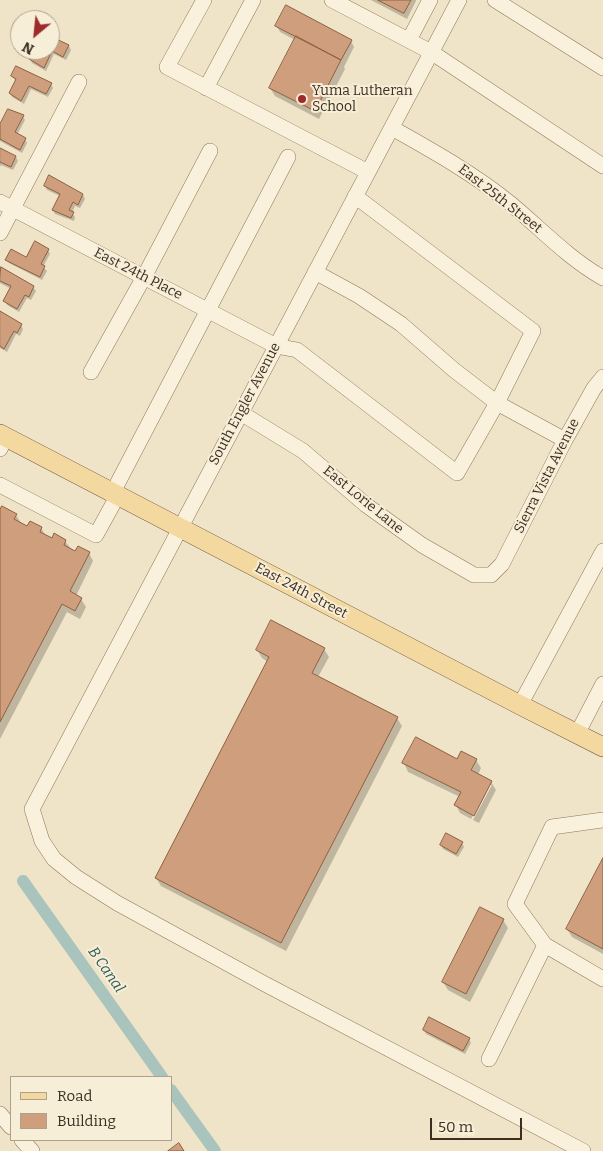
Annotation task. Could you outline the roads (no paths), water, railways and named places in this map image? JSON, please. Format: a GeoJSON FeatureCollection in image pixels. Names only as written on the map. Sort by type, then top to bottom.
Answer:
{"type":"FeatureCollection","features":[{"type":"Feature","properties":{"kind":"main road","name":"East 24th Street"},"geometry":{"type":"LineString","coordinates":[[2,440],[116,494],[603,747]]}},
{"type":"Feature","properties":{"kind":"street"},"geometry":{"type":"LineString","coordinates":[[204,0],[168,67],[368,172]]}},
{"type":"Feature","properties":{"kind":"street"},"geometry":{"type":"LineString","coordinates":[[206,88],[253,0]]}},
{"type":"Feature","properties":{"kind":"street"},"geometry":{"type":"LineString","coordinates":[[332,0],[431,52],[603,166]]}},
{"type":"Feature","properties":{"kind":"street"},"geometry":{"type":"LineString","coordinates":[[409,40],[430,0]]}},
{"type":"Feature","properties":{"kind":"street","name":"South Engler Avenue"},"geometry":{"type":"LineString","coordinates":[[459,0],[32,809],[42,841],[54,859],[76,878],[263,983],[583,1151]]}},
{"type":"Feature","properties":{"kind":"street"},"geometry":{"type":"LineString","coordinates":[[495,0],[603,68]]}},
{"type":"Feature","properties":{"kind":"street"},"geometry":{"type":"LineString","coordinates":[[0,233],[6,205],[79,82]]}},
{"type":"Feature","properties":{"kind":"street","name":"East 25th Street"},"geometry":{"type":"LineString","coordinates":[[392,128],[439,154],[491,189],[570,256],[603,278]]}},
{"type":"Feature","properties":{"kind":"street"},"geometry":{"type":"LineString","coordinates":[[91,372],[144,277],[210,151]]}},
{"type":"Feature","properties":{"kind":"street"},"geometry":{"type":"LineString","coordinates":[[0,485],[96,535],[208,310],[288,157]]}},
{"type":"Feature","properties":{"kind":"street"},"geometry":{"type":"LineString","coordinates":[[355,196],[533,331],[497,403]]}},
{"type":"Feature","properties":{"kind":"street","name":"East 24th Place"},"geometry":{"type":"LineString","coordinates":[[6,205],[276,346],[297,350],[457,473],[497,403]]}},
{"type":"Feature","properties":{"kind":"street"},"geometry":{"type":"LineString","coordinates":[[315,272],[359,296],[401,324],[454,370],[497,403],[565,440]]}},
{"type":"Feature","properties":{"kind":"street","name":"Sierra Vista Avenue"},"geometry":{"type":"LineString","coordinates":[[491,575],[502,564],[565,440],[594,388],[603,376]]}},
{"type":"Feature","properties":{"kind":"street","name":"East Lorie Lane"},"geometry":{"type":"LineString","coordinates":[[241,413],[303,451],[366,505],[422,545],[474,575],[491,575]]}},
{"type":"Feature","properties":{"kind":"street"},"geometry":{"type":"LineString","coordinates":[[520,705],[603,551]]}},
{"type":"Feature","properties":{"kind":"street"},"geometry":{"type":"LineString","coordinates":[[577,734],[603,684]]}},
{"type":"Feature","properties":{"kind":"street"},"geometry":{"type":"LineString","coordinates":[[603,820],[552,826],[516,904],[545,945],[603,979]]}},
{"type":"Feature","properties":{"kind":"street"},"geometry":{"type":"LineString","coordinates":[[489,1058],[545,945]]}},
{"type":"Feature","properties":{"kind":"street"},"geometry":{"type":"LineString","coordinates":[[0,1114],[10,1126]]}},
{"type":"Feature","properties":{"kind":"street"},"geometry":{"type":"LineString","coordinates":[[23,1141],[32,1151]]}},
{"type":"Feature","properties":{"kind":"waterway","name":"B Canal"},"geometry":{"type":"LineString","coordinates":[[23,881],[161,1076]]}},
{"type":"Feature","properties":{"kind":"waterway","name":"B Canal"},"geometry":{"type":"LineString","coordinates":[[172,1091],[215,1151]]}},
{"type":"Feature","properties":{"kind":"place","name":"Yuma Lutheran School"},"geometry":{"type":"Point","coordinates":[302,99]}}]}
